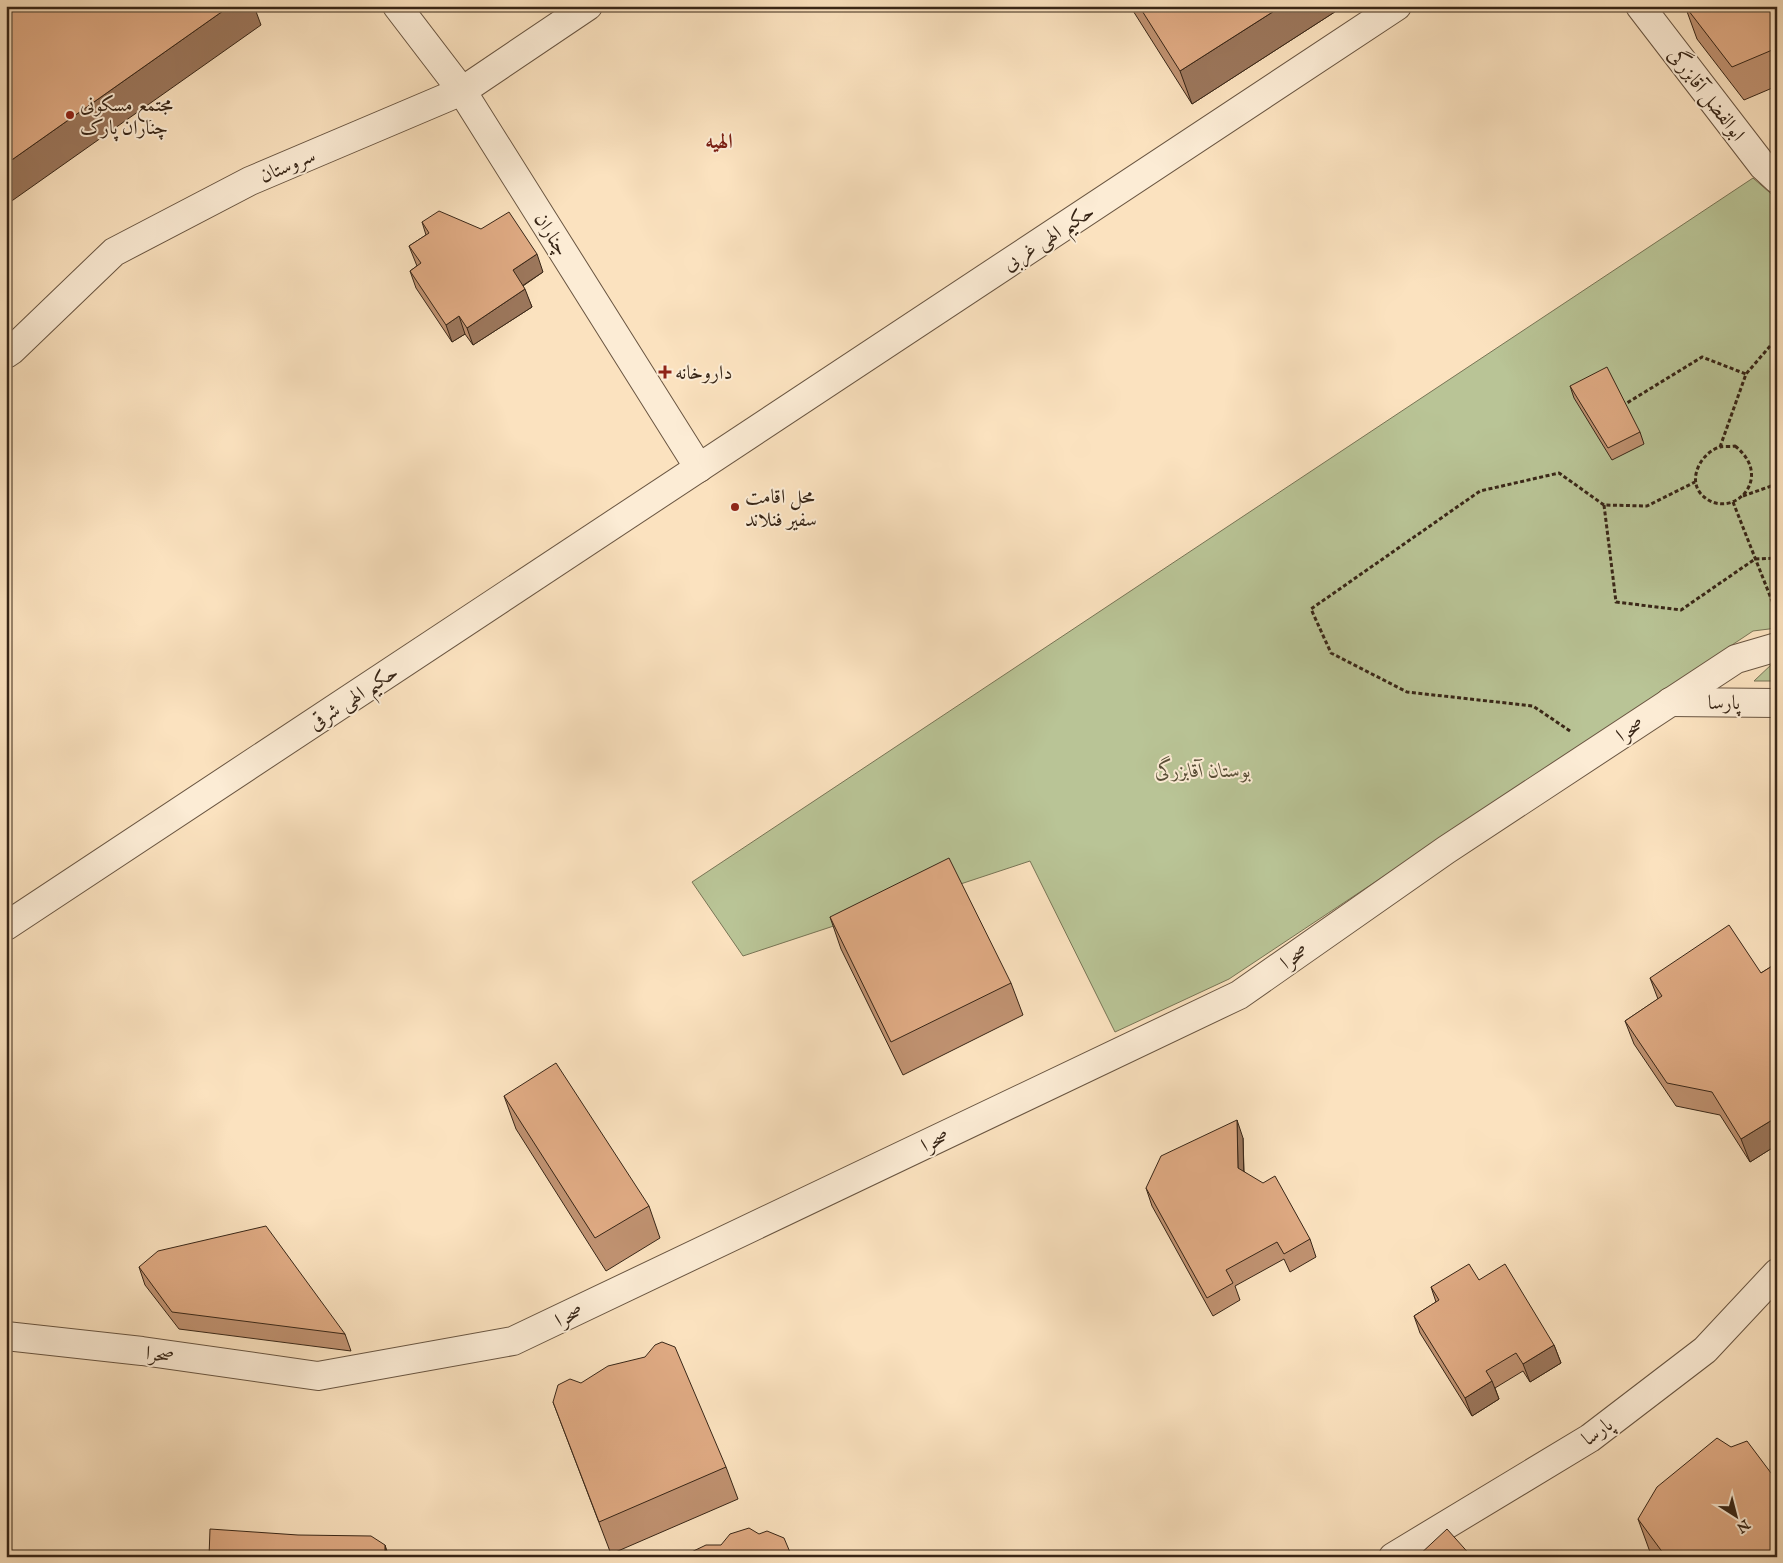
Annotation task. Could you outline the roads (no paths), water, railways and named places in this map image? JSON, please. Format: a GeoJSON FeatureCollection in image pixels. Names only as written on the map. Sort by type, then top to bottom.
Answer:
{"type":"FeatureCollection","features":[{"type":"Feature","properties":{"kind":"street","name":"چناران"},"geometry":{"type":"LineString","coordinates":[[397,6],[462,91],[699,468]]}},
{"type":"Feature","properties":{"kind":"street","name":"سروستان"},"geometry":{"type":"LineString","coordinates":[[6,354],[114,252],[250,181],[462,91],[588,6]]}},
{"type":"Feature","properties":{"kind":"street","name":"حکیم الهی غربی"},"geometry":{"type":"LineString","coordinates":[[699,468],[1396,6]]}},
{"type":"Feature","properties":{"kind":"street","name":"ابوالفضل آقابزرگی"},"geometry":{"type":"LineString","coordinates":[[1640,6],[1763,166],[1777,179]]}},
{"type":"Feature","properties":{"kind":"street","name":"حکیم الهی شرقی"},"geometry":{"type":"LineString","coordinates":[[6,926],[699,468]]}},
{"type":"Feature","properties":{"kind":"street","name":"صحرا"},"geometry":{"type":"LineString","coordinates":[[6,1336],[318,1376],[513,1342],[1239,995],[1446,850],[1736,659],[1777,646]]}},
{"type":"Feature","properties":{"kind":"street","name":"پارسا"},"geometry":{"type":"LineString","coordinates":[[1670,702],[1777,703]]}},
{"type":"Feature","properties":{"kind":"street","name":"پارسا"},"geometry":{"type":"LineString","coordinates":[[1393,1557],[1590,1438],[1705,1350],[1777,1273]]}},
{"type":"Feature","properties":{"kind":"place","name":"مجتمع مسکونی چناران پارک"},"geometry":{"type":"Point","coordinates":[70,115]}},
{"type":"Feature","properties":{"kind":"place","name":"داروخانه"},"geometry":{"type":"Point","coordinates":[665,372]}},
{"type":"Feature","properties":{"kind":"place","name":"محل اقامت سفیر فنلاند"},"geometry":{"type":"Point","coordinates":[735,507]}},
{"type":"Feature","properties":{"kind":"district","name":"الهیه"},"geometry":{"type":"Point","coordinates":[719,141]}},
{"type":"Feature","properties":{"kind":"park label","name":"بوستان آقابزرگی"},"geometry":{"type":"Point","coordinates":[1203,770]}}]}
